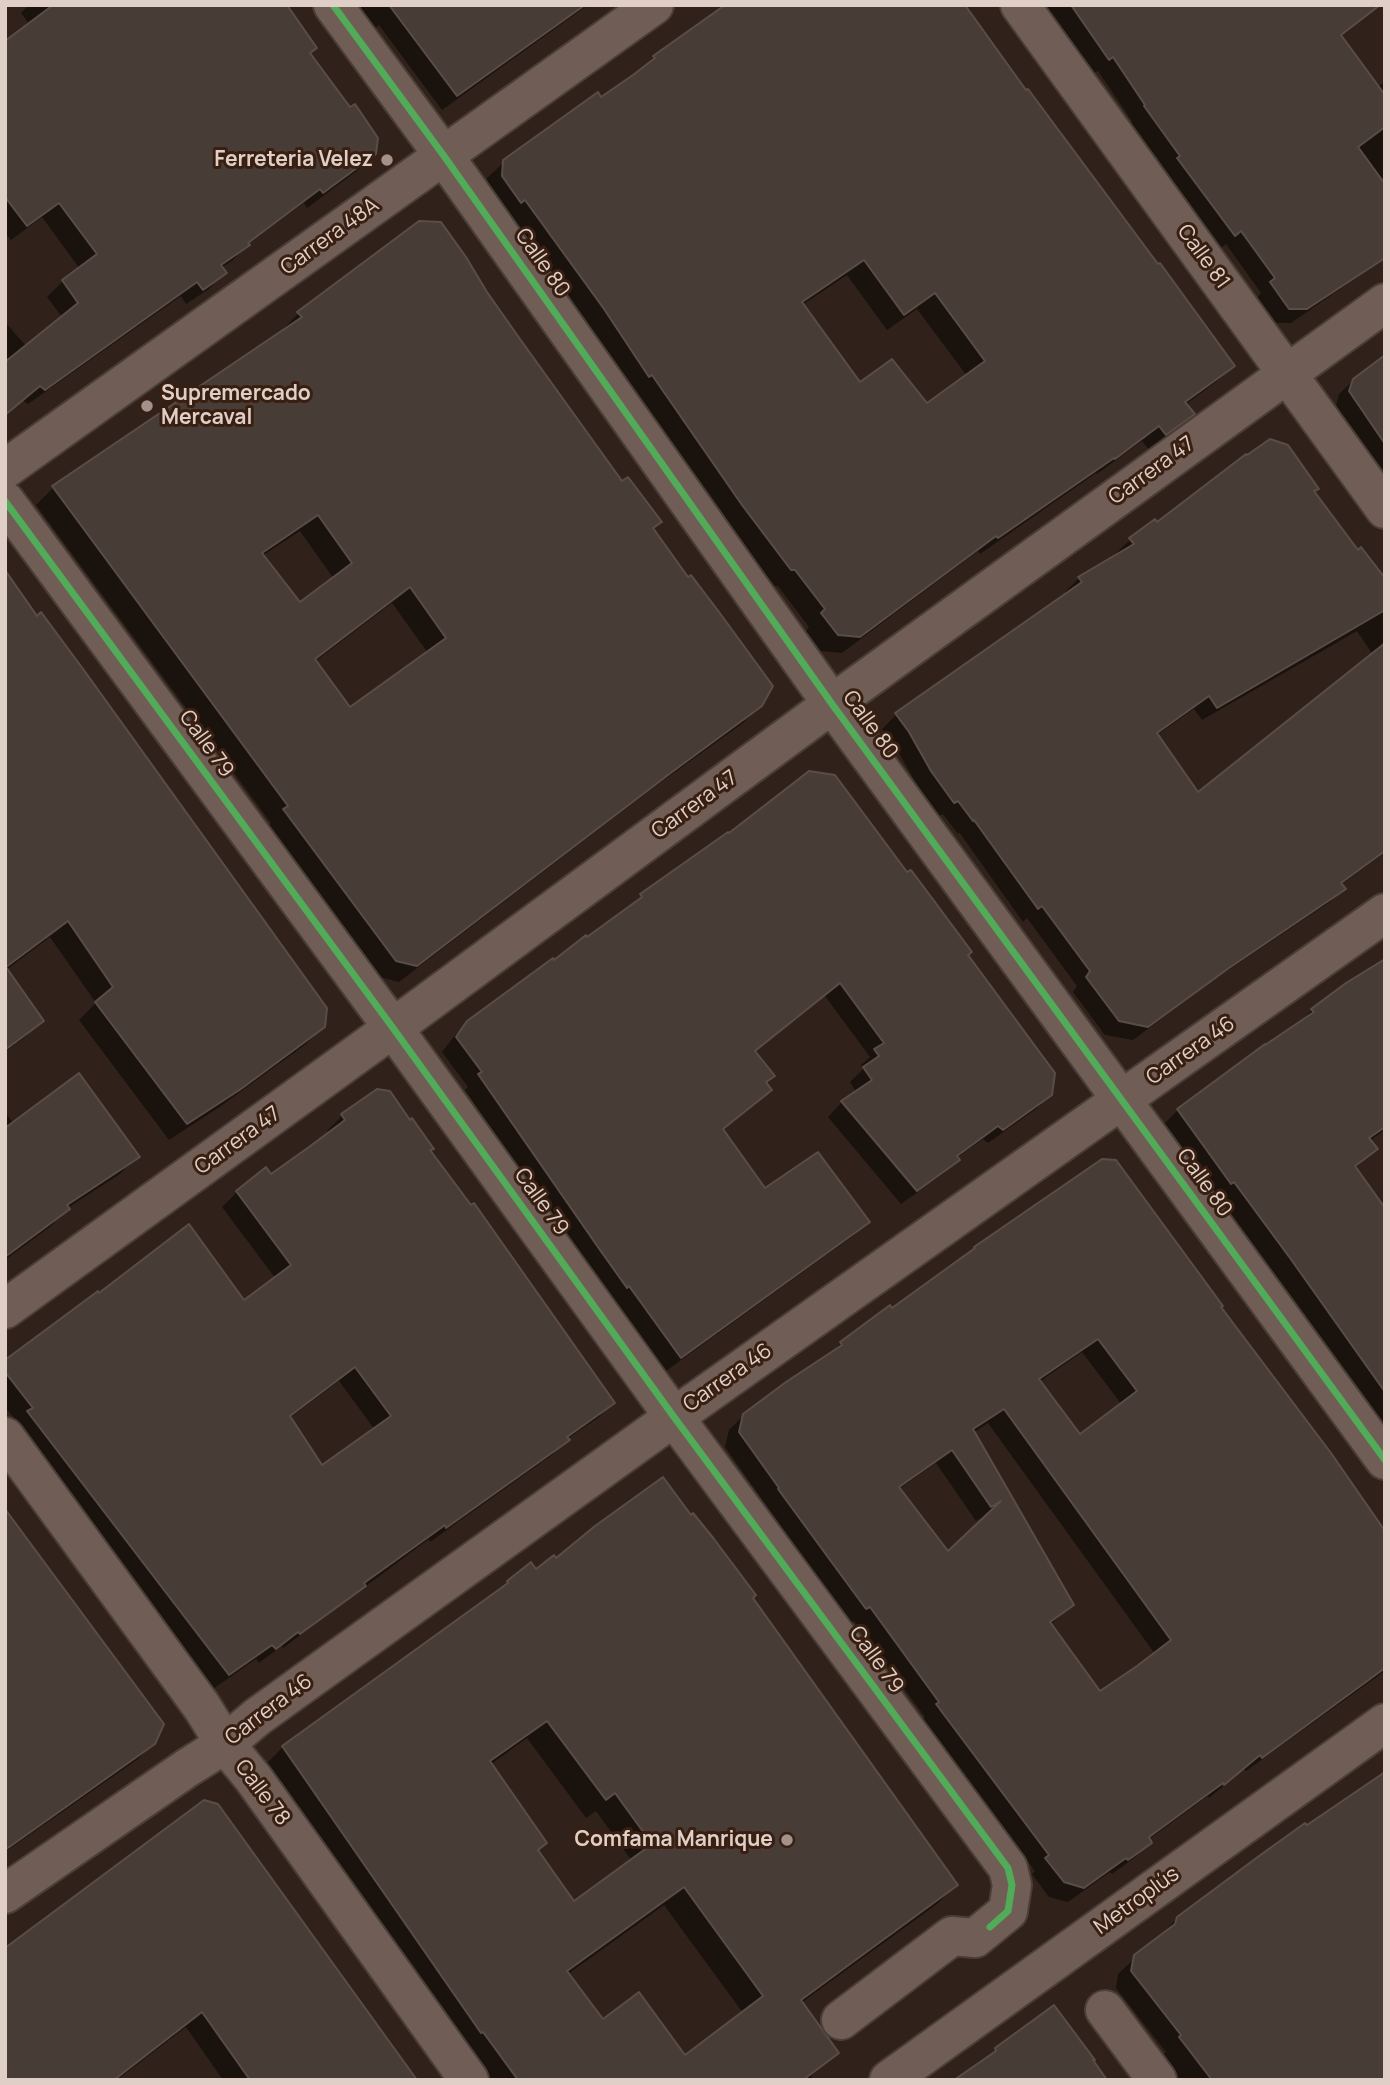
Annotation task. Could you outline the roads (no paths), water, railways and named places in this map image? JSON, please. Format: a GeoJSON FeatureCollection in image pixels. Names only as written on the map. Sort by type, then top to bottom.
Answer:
{"type":"FeatureCollection","features":[{"type":"Feature","properties":{"kind":"street","name":"Calle 80"},"geometry":{"type":"LineString","coordinates":[[333,5],[444,156],[832,704],[1385,1460]]}},
{"type":"Feature","properties":{"kind":"street","name":"Carrera 48A"},"geometry":{"type":"LineString","coordinates":[[5,469],[654,5]]}},
{"type":"Feature","properties":{"kind":"street","name":"Calle 81"},"geometry":{"type":"LineString","coordinates":[[1020,5],[1385,509]]}},
{"type":"Feature","properties":{"kind":"street","name":"Carrera 47"},"geometry":{"type":"LineString","coordinates":[[5,1309],[1385,303]]}},
{"type":"Feature","properties":{"kind":"street","name":"Calle 79"},"geometry":{"type":"LineString","coordinates":[[5,501],[393,1028],[674,1417],[1008,1868],[1013,1885],[1008,1912],[975,1938],[952,1936],[841,2021]]}},
{"type":"Feature","properties":{"kind":"street","name":"Carrera 46"},"geometry":{"type":"LineString","coordinates":[[5,1894],[225,1744],[257,1717],[674,1417],[1385,913]]}},
{"type":"Feature","properties":{"kind":"street","name":"Calle 78"},"geometry":{"type":"LineString","coordinates":[[5,1437],[469,2080]]}},
{"type":"Feature","properties":{"kind":"street","name":"Metroplús"},"geometry":{"type":"LineString","coordinates":[[889,2080],[1385,1723]]}},
{"type":"Feature","properties":{"kind":"street"},"geometry":{"type":"LineString","coordinates":[[1105,2010],[1157,2080]]}},
{"type":"Feature","properties":{"kind":"place","name":"Ferreteria Velez"},"geometry":{"type":"Point","coordinates":[387,160]}},
{"type":"Feature","properties":{"kind":"place","name":"Supremercado Mercaval"},"geometry":{"type":"Point","coordinates":[147,406]}},
{"type":"Feature","properties":{"kind":"place","name":"Comfama Manrique"},"geometry":{"type":"Point","coordinates":[787,1840]}}]}
